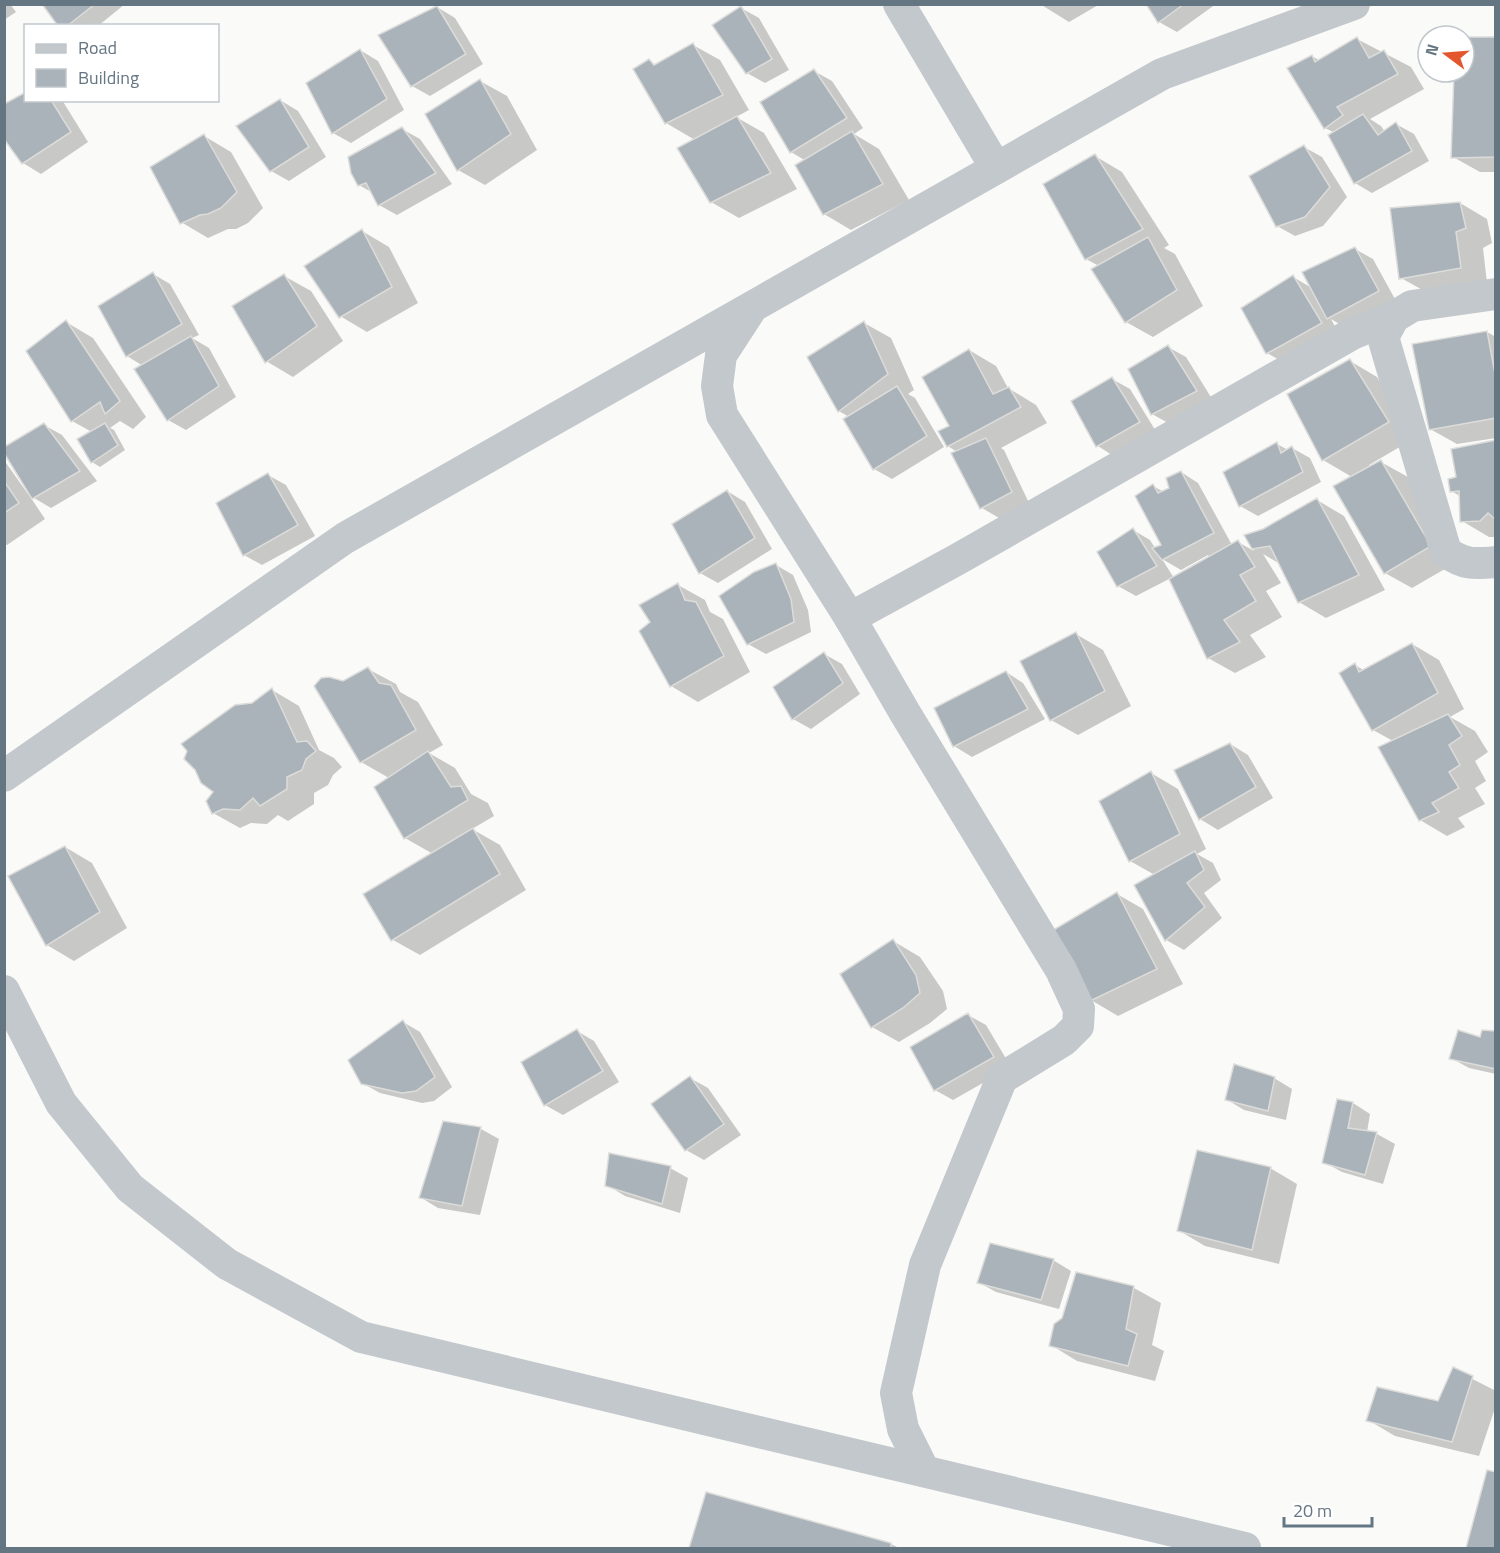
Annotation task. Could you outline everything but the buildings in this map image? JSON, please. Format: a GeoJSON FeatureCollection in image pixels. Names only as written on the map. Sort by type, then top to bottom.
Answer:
{"type":"FeatureCollection","features":[{"type":"Feature","properties":{"kind":"street"},"geometry":{"type":"LineString","coordinates":[[899,4],[996,168]]}},
{"type":"Feature","properties":{"kind":"street"},"geometry":{"type":"LineString","coordinates":[[4,776],[345,538],[1162,74],[1354,4]]}},
{"type":"Feature","properties":{"kind":"street"},"geometry":{"type":"LineString","coordinates":[[850,618],[958,559],[1352,334],[1394,317],[1412,306],[1496,294]]}},
{"type":"Feature","properties":{"kind":"street"},"geometry":{"type":"LineString","coordinates":[[753,306],[721,354],[717,386],[722,416],[850,618],[1061,970],[1079,1008],[1078,1026],[1064,1040],[1002,1078],[925,1265],[896,1393],[903,1429],[924,1471]]}},
{"type":"Feature","properties":{"kind":"street"},"geometry":{"type":"LineString","coordinates":[[1394,317],[1383,338],[1446,552],[1460,561],[1496,562]]}},
{"type":"Feature","properties":{"kind":"street"},"geometry":{"type":"LineString","coordinates":[[4,991],[62,1103],[130,1188],[227,1264],[361,1336],[1245,1548]]}}]}
